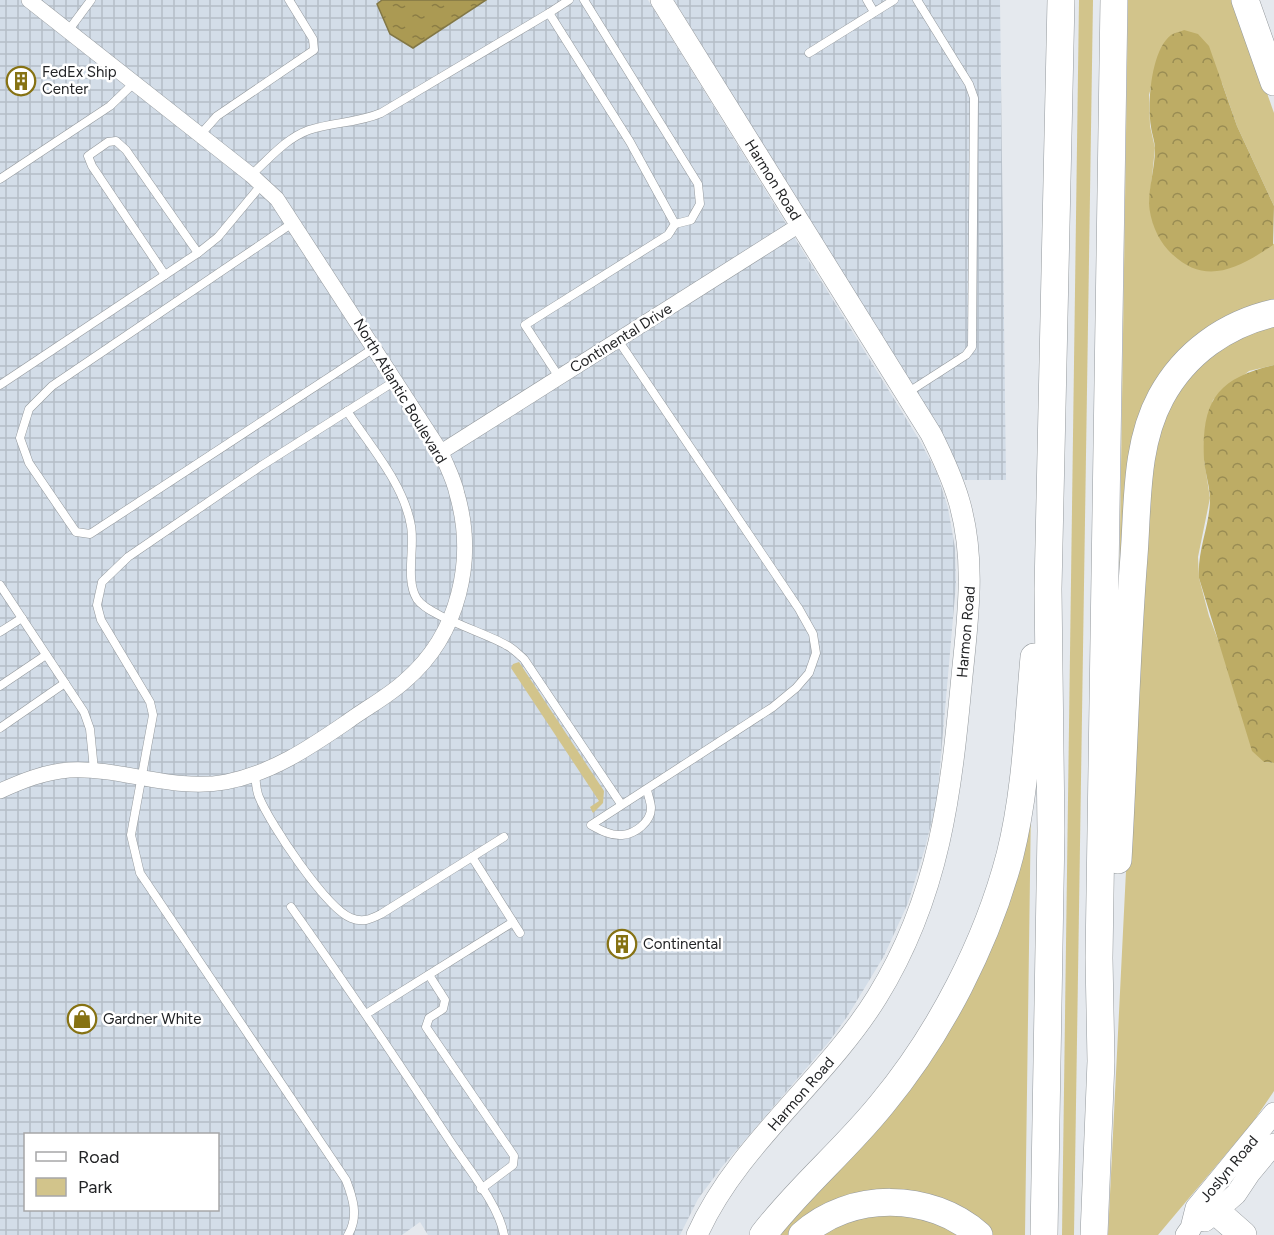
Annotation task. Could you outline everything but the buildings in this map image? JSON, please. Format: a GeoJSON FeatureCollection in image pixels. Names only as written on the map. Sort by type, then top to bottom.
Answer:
{"type":"FeatureCollection","features":[{"type":"Feature","properties":{"kind":"highway"},"geometry":{"type":"LineString","coordinates":[[1044,1235],[1051,831],[1048,589],[1061,0]]}},
{"type":"Feature","properties":{"kind":"highway"},"geometry":{"type":"LineString","coordinates":[[1094,1235],[1101,1061],[1099,958],[1114,0]]}},
{"type":"Feature","properties":{"kind":"highway"},"geometry":{"type":"LineString","coordinates":[[1245,0],[1274,82]]}},
{"type":"Feature","properties":{"kind":"highway"},"geometry":{"type":"LineString","coordinates":[[1101,1061],[1112,986],[1129,617],[1145,439],[1160,398],[1187,361],[1207,343],[1233,327],[1274,314]]}},
{"type":"Feature","properties":{"kind":"highway"},"geometry":{"type":"LineString","coordinates":[[763,1235],[883,1103],[918,1056],[953,996],[982,933],[1010,854],[1026,746],[1037,624],[1048,589]]}},
{"type":"Feature","properties":{"kind":"highway"},"geometry":{"type":"LineString","coordinates":[[802,1235],[822,1220],[844,1210],[893,1202],[945,1212],[979,1235]]}},
{"type":"Feature","properties":{"kind":"highway"},"geometry":{"type":"LineString","coordinates":[[1227,1203],[1243,1235]]}},
{"type":"Feature","properties":{"kind":"street","name":"North Atlantic Boulevard"},"geometry":{"type":"LineString","coordinates":[[0,791],[33,776],[68,770],[94,770],[185,785],[225,782],[255,774],[300,754],[406,680],[428,657],[452,620],[463,574],[465,531],[457,493],[441,452],[294,222],[256,180],[29,0]]}},
{"type":"Feature","properties":{"kind":"street","name":"Harmon Road"},"geometry":{"type":"LineString","coordinates":[[661,0],[906,393],[941,454],[960,502],[971,588],[952,783],[936,861],[908,938],[876,997],[835,1056],[731,1178],[706,1214],[697,1235]]}},
{"type":"Feature","properties":{"kind":"street","name":"Continental Drive"},"geometry":{"type":"LineString","coordinates":[[441,452],[801,224]]}},
{"type":"Feature","properties":{"kind":"street","name":"Joslyn Road"},"geometry":{"type":"LineString","coordinates":[[1189,1231],[1196,1208],[1274,1113]]}},
{"type":"Feature","properties":{"kind":"street","name":"Joslyn Road"},"geometry":{"type":"LineString","coordinates":[[1189,1231],[1227,1203],[1274,1144]]}},
{"type":"Feature","properties":{"kind":"street"},"geometry":{"type":"LineString","coordinates":[[1227,1203],[1274,1161]]}},
{"type":"Feature","properties":{"kind":"lane"},"geometry":{"type":"LineString","coordinates":[[68,31],[91,0]]}},
{"type":"Feature","properties":{"kind":"lane"},"geometry":{"type":"LineString","coordinates":[[200,135],[217,116],[307,57],[314,50],[313,39],[288,0]]}},
{"type":"Feature","properties":{"kind":"lane"},"geometry":{"type":"LineString","coordinates":[[0,385],[198,253],[218,237],[256,180],[290,139],[309,130],[367,119],[381,113],[569,0]]}},
{"type":"Feature","properties":{"kind":"lane"},"geometry":{"type":"LineString","coordinates":[[559,377],[525,325],[668,235],[675,224],[692,220],[700,204],[698,184],[584,0]]}},
{"type":"Feature","properties":{"kind":"lane"},"geometry":{"type":"LineString","coordinates":[[867,0],[874,12]]}},
{"type":"Feature","properties":{"kind":"lane"},"geometry":{"type":"LineString","coordinates":[[809,53],[894,0]]}},
{"type":"Feature","properties":{"kind":"lane"},"geometry":{"type":"LineString","coordinates":[[906,393],[966,355],[972,347],[974,98],[969,84],[917,0]]}},
{"type":"Feature","properties":{"kind":"lane"},"geometry":{"type":"LineString","coordinates":[[549,13],[630,142],[675,224]]}},
{"type":"Feature","properties":{"kind":"lane"},"geometry":{"type":"LineString","coordinates":[[0,179],[110,106],[134,83]]}},
{"type":"Feature","properties":{"kind":"lane"},"geometry":{"type":"LineString","coordinates":[[165,275],[92,166],[88,156],[108,142],[116,141],[126,150],[198,253]]}},
{"type":"Feature","properties":{"kind":"lane"},"geometry":{"type":"LineString","coordinates":[[294,222],[52,386],[29,410],[20,438],[29,463],[76,532],[90,534],[376,347]]}},
{"type":"Feature","properties":{"kind":"lane"},"geometry":{"type":"LineString","coordinates":[[618,340],[799,609],[813,634],[816,653],[809,673],[773,707],[591,825],[607,833],[622,835],[637,830],[647,821],[651,809],[647,790]]}},
{"type":"Feature","properties":{"kind":"lane"},"geometry":{"type":"LineString","coordinates":[[348,1235],[352,1229],[355,1204],[346,1180],[140,873],[130,842],[153,715],[150,702],[101,620],[97,605],[102,582],[128,557],[396,380]]}},
{"type":"Feature","properties":{"kind":"lane"},"geometry":{"type":"LineString","coordinates":[[347,411],[394,483],[405,505],[411,526],[412,581],[416,598],[431,610],[507,645],[524,659],[621,804]]}},
{"type":"Feature","properties":{"kind":"lane"},"geometry":{"type":"LineString","coordinates":[[0,585],[65,683],[87,721],[94,770]]}},
{"type":"Feature","properties":{"kind":"lane"},"geometry":{"type":"LineString","coordinates":[[0,632],[22,618]]}},
{"type":"Feature","properties":{"kind":"lane"},"geometry":{"type":"LineString","coordinates":[[0,686],[46,655]]}},
{"type":"Feature","properties":{"kind":"lane"},"geometry":{"type":"LineString","coordinates":[[0,728],[65,683]]}},
{"type":"Feature","properties":{"kind":"lane"},"geometry":{"type":"LineString","coordinates":[[255,774],[258,795],[270,819],[327,900],[339,912],[352,919],[367,921],[381,914],[504,837]]}},
{"type":"Feature","properties":{"kind":"lane"},"geometry":{"type":"LineString","coordinates":[[472,857],[520,933]]}},
{"type":"Feature","properties":{"kind":"lane"},"geometry":{"type":"LineString","coordinates":[[291,907],[366,1014],[481,1189],[502,1223],[504,1235]]}},
{"type":"Feature","properties":{"kind":"lane"},"geometry":{"type":"LineString","coordinates":[[366,1014],[513,922]]}},
{"type":"Feature","properties":{"kind":"lane"},"geometry":{"type":"LineString","coordinates":[[429,975],[446,1000],[443,1009],[429,1018],[426,1027],[514,1156],[513,1165],[481,1189]]}},
{"type":"Feature","properties":{"kind":"shaded area"},"geometry":{"type":"Polygon","coordinates":[[[0,0],[648,0],[920,441],[937,473],[948,508],[955,548],[956,584],[937,801],[908,903],[884,956],[847,1017],[828,1043],[721,1168],[698,1199],[680,1235],[428,1235],[420,1222],[402,1235],[0,1235],[0,0]]]}},
{"type":"Feature","properties":{"kind":"shaded area"},"geometry":{"type":"Polygon","coordinates":[[[674,0],[1000,0],[1006,480],[962,480],[933,421],[674,0]]]}},
{"type":"Feature","properties":{"kind":"green space"},"geometry":{"type":"Polygon","coordinates":[[[1079,0],[1093,0],[1074,1235],[1062,1235],[1079,0]]]}},
{"type":"Feature","properties":{"kind":"green space"},"geometry":{"type":"Polygon","coordinates":[[[1128,0],[1234,0],[1274,113],[1274,206],[1237,126],[1222,83],[1161,49],[1149,95],[1150,126],[1155,148],[1149,205],[1274,244],[1274,307],[1176,362],[1119,603],[1128,0]]]}},
{"type":"Feature","properties":{"kind":"green space"},"geometry":{"type":"Polygon","coordinates":[[[1184,30],[1198,34],[1209,46],[1237,126],[1274,206],[1273,245],[1246,262],[1220,271],[1194,268],[1168,250],[1155,228],[1149,204],[1155,149],[1150,117],[1152,78],[1164,42],[1171,35],[1184,30]]]}},
{"type":"Feature","properties":{"kind":"green space"},"geometry":{"type":"Polygon","coordinates":[[[1274,324],[1274,365],[1249,371],[1213,400],[1205,428],[1204,460],[1210,498],[1198,557],[1199,578],[1209,616],[1264,762],[1274,763],[1274,1091],[1253,1122],[1158,1235],[1108,1235],[1130,790],[1153,438],[1191,372],[1231,340],[1274,324]]]}},
{"type":"Feature","properties":{"kind":"green space"},"geometry":{"type":"Polygon","coordinates":[[[1274,365],[1274,763],[1264,762],[1252,751],[1199,578],[1199,567],[1210,506],[1204,460],[1204,439],[1210,407],[1226,385],[1255,370],[1274,365]]]}},
{"type":"Feature","properties":{"kind":"green space"},"geometry":{"type":"Polygon","coordinates":[[[519,662],[604,791],[603,803],[593,813],[590,807],[599,801],[511,668],[513,664],[519,662]]]}},
{"type":"Feature","properties":{"kind":"green space"},"geometry":{"type":"Polygon","coordinates":[[[1031,804],[1025,1235],[989,1235],[923,1200],[791,1235],[776,1235],[885,1114],[1031,804]]]}},
{"type":"Feature","properties":{"kind":"green space"},"geometry":{"type":"Polygon","coordinates":[[[874,1214],[919,1217],[962,1235],[819,1235],[830,1228],[874,1214]]]}},
{"type":"Feature","properties":{"kind":"water"},"geometry":{"type":"Polygon","coordinates":[[[382,0],[486,0],[413,48],[390,34],[377,4],[382,0]]]}},
{"type":"Feature","properties":{"kind":"place","name":"FedEx Ship Center"},"geometry":{"type":"Point","coordinates":[21,81]}},
{"type":"Feature","properties":{"kind":"place","name":"Continental"},"geometry":{"type":"Point","coordinates":[622,944]}},
{"type":"Feature","properties":{"kind":"place","name":"Gardner White"},"geometry":{"type":"Point","coordinates":[82,1019]}}]}
